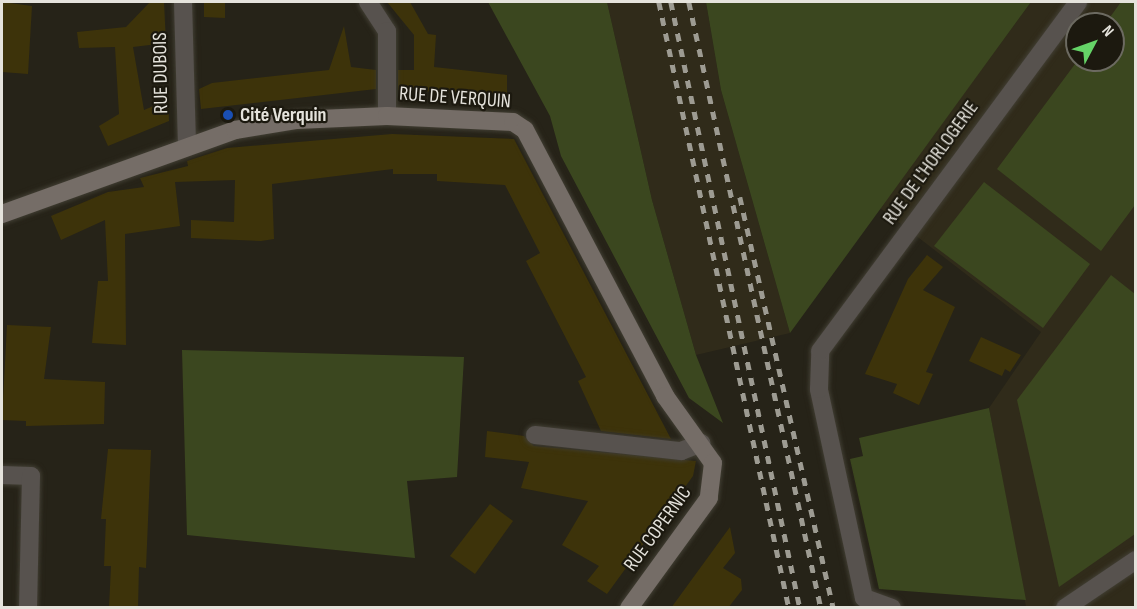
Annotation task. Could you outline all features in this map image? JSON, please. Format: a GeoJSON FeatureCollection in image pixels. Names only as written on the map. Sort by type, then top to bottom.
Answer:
{"type":"FeatureCollection","features":[{"type":"Feature","properties":{"kind":"street","name":"RUE DUBOIS"},"geometry":{"type":"LineString","coordinates":[[183,2],[187,143]]}},
{"type":"Feature","properties":{"kind":"street"},"geometry":{"type":"LineString","coordinates":[[368,2],[387,31],[387,116]]}},
{"type":"Feature","properties":{"kind":"street","name":"RUE DE L'HORLOGERIE"},"geometry":{"type":"LineString","coordinates":[[892,608],[864,598],[819,389],[820,351],[1078,2]]}},
{"type":"Feature","properties":{"kind":"street","name":"RUE DE VERQUIN"},"geometry":{"type":"LineString","coordinates":[[2,214],[187,143],[297,120],[387,116],[513,122],[525,130],[664,396],[702,443],[715,473]]}},
{"type":"Feature","properties":{"kind":"street"},"geometry":{"type":"LineString","coordinates":[[535,435],[681,451],[702,443]]}},
{"type":"Feature","properties":{"kind":"street","name":"RUE COPERNIC"},"geometry":{"type":"LineString","coordinates":[[629,608],[710,498],[715,473]]}},
{"type":"Feature","properties":{"kind":"street"},"geometry":{"type":"LineString","coordinates":[[2,475],[31,476],[27,608]]}},
{"type":"Feature","properties":{"kind":"street"},"geometry":{"type":"LineString","coordinates":[[1065,608],[1136,560]]}},
{"type":"Feature","properties":{"kind":"shaded area"},"geometry":{"type":"Polygon","coordinates":[[[607,2],[706,2],[721,90],[790,333],[696,355],[652,200],[607,2]]]}},
{"type":"Feature","properties":{"kind":"shaded area"},"geometry":{"type":"Polygon","coordinates":[[[1031,2],[1135,2],[1135,607],[1026,607],[989,408],[1041,332],[880,208],[1031,2]]]}},
{"type":"Feature","properties":{"kind":"green space"},"geometry":{"type":"Polygon","coordinates":[[[488,2],[607,2],[652,200],[696,355],[723,423],[689,398],[561,156],[550,116],[488,2]]]}},
{"type":"Feature","properties":{"kind":"green space"},"geometry":{"type":"Polygon","coordinates":[[[706,2],[1031,2],[790,333],[721,90],[706,2]]]}},
{"type":"Feature","properties":{"kind":"green space"},"geometry":{"type":"Polygon","coordinates":[[[1121,2],[1135,2],[1135,205],[1101,251],[997,169],[1069,72],[1125,72],[1125,12],[1114,12],[1121,2]]]}},
{"type":"Feature","properties":{"kind":"green space"},"geometry":{"type":"Polygon","coordinates":[[[984,182],[1090,264],[1043,328],[934,246],[984,182]]]}},
{"type":"Feature","properties":{"kind":"green space"},"geometry":{"type":"Polygon","coordinates":[[[1111,275],[1135,294],[1135,534],[1059,587],[1017,400],[1111,275]]]}},
{"type":"Feature","properties":{"kind":"green space"},"geometry":{"type":"Polygon","coordinates":[[[182,350],[464,357],[457,477],[407,481],[415,558],[187,535],[182,350]]]}},
{"type":"Feature","properties":{"kind":"green space"},"geometry":{"type":"Polygon","coordinates":[[[989,408],[1026,600],[879,589],[850,459],[863,456],[859,438],[989,408]]]}},
{"type":"Feature","properties":{"kind":"building"},"geometry":{"type":"Polygon","coordinates":[[[2,2],[32,6],[28,74],[2,72],[2,2]]]}},
{"type":"Feature","properties":{"kind":"building"},"geometry":{"type":"Polygon","coordinates":[[[150,2],[164,2],[166,43],[133,47],[144,110],[168,100],[169,121],[108,146],[99,126],[119,114],[115,47],[79,48],[77,32],[126,27],[150,2]]]}},
{"type":"Feature","properties":{"kind":"building"},"geometry":{"type":"Polygon","coordinates":[[[204,2],[225,2],[225,18],[204,17],[204,2]]]}},
{"type":"Feature","properties":{"kind":"building"},"geometry":{"type":"Polygon","coordinates":[[[387,2],[410,2],[428,34],[436,35],[434,67],[507,75],[507,95],[398,90],[398,70],[414,70],[414,35],[387,2]]]}},
{"type":"Feature","properties":{"kind":"building"},"geometry":{"type":"Polygon","coordinates":[[[344,26],[351,67],[376,70],[376,89],[201,109],[199,89],[212,83],[329,70],[344,26]]]}},
{"type":"Feature","properties":{"kind":"building"},"geometry":{"type":"Polygon","coordinates":[[[392,134],[514,139],[671,439],[601,431],[578,381],[586,377],[526,261],[540,253],[505,185],[437,181],[437,174],[393,174],[393,169],[272,184],[274,239],[261,241],[191,238],[191,220],[234,222],[235,180],[175,182],[180,226],[125,234],[126,345],[92,343],[98,281],[108,281],[105,220],[61,240],[51,216],[108,192],[144,187],[140,178],[188,166],[187,161],[227,148],[392,134]]]}},
{"type":"Feature","properties":{"kind":"building"},"geometry":{"type":"Polygon","coordinates":[[[927,255],[943,267],[923,290],[955,307],[926,372],[933,374],[919,405],[893,393],[897,384],[865,374],[908,279],[927,255]]]}},
{"type":"Feature","properties":{"kind":"building"},"geometry":{"type":"Polygon","coordinates":[[[7,325],[51,327],[44,379],[105,382],[104,424],[26,426],[26,421],[2,420],[7,325]]]}},
{"type":"Feature","properties":{"kind":"building"},"geometry":{"type":"Polygon","coordinates":[[[981,337],[1021,355],[1010,372],[1005,369],[1002,376],[969,361],[981,337]]]}},
{"type":"Feature","properties":{"kind":"building"},"geometry":{"type":"Polygon","coordinates":[[[487,431],[524,436],[534,446],[696,461],[693,476],[607,594],[587,581],[599,566],[562,545],[588,501],[521,488],[529,462],[485,457],[487,431]]]}},
{"type":"Feature","properties":{"kind":"building"},"geometry":{"type":"Polygon","coordinates":[[[108,449],[151,450],[146,568],[139,567],[138,608],[109,608],[111,566],[104,566],[106,519],[101,519],[108,449]]]}},
{"type":"Feature","properties":{"kind":"building"},"geometry":{"type":"Polygon","coordinates":[[[490,504],[513,521],[475,574],[450,556],[490,504]]]}},
{"type":"Feature","properties":{"kind":"building"},"geometry":{"type":"Polygon","coordinates":[[[730,527],[735,553],[723,568],[741,579],[742,590],[728,608],[671,608],[730,527]]]}},
{"type":"Feature","properties":{"kind":"railway"},"geometry":{"type":"LineString","coordinates":[[659,2],[789,608]]}},
{"type":"Feature","properties":{"kind":"railway"},"geometry":{"type":"LineString","coordinates":[[671,2],[800,608]]}},
{"type":"Feature","properties":{"kind":"railway"},"geometry":{"type":"LineString","coordinates":[[689,2],[821,608]]}},
{"type":"Feature","properties":{"kind":"railway"},"geometry":{"type":"LineString","coordinates":[[740,197],[833,608]]}},
{"type":"Feature","properties":{"kind":"place","name":"Cité Verquin"},"geometry":{"type":"Point","coordinates":[228,115]}}]}
